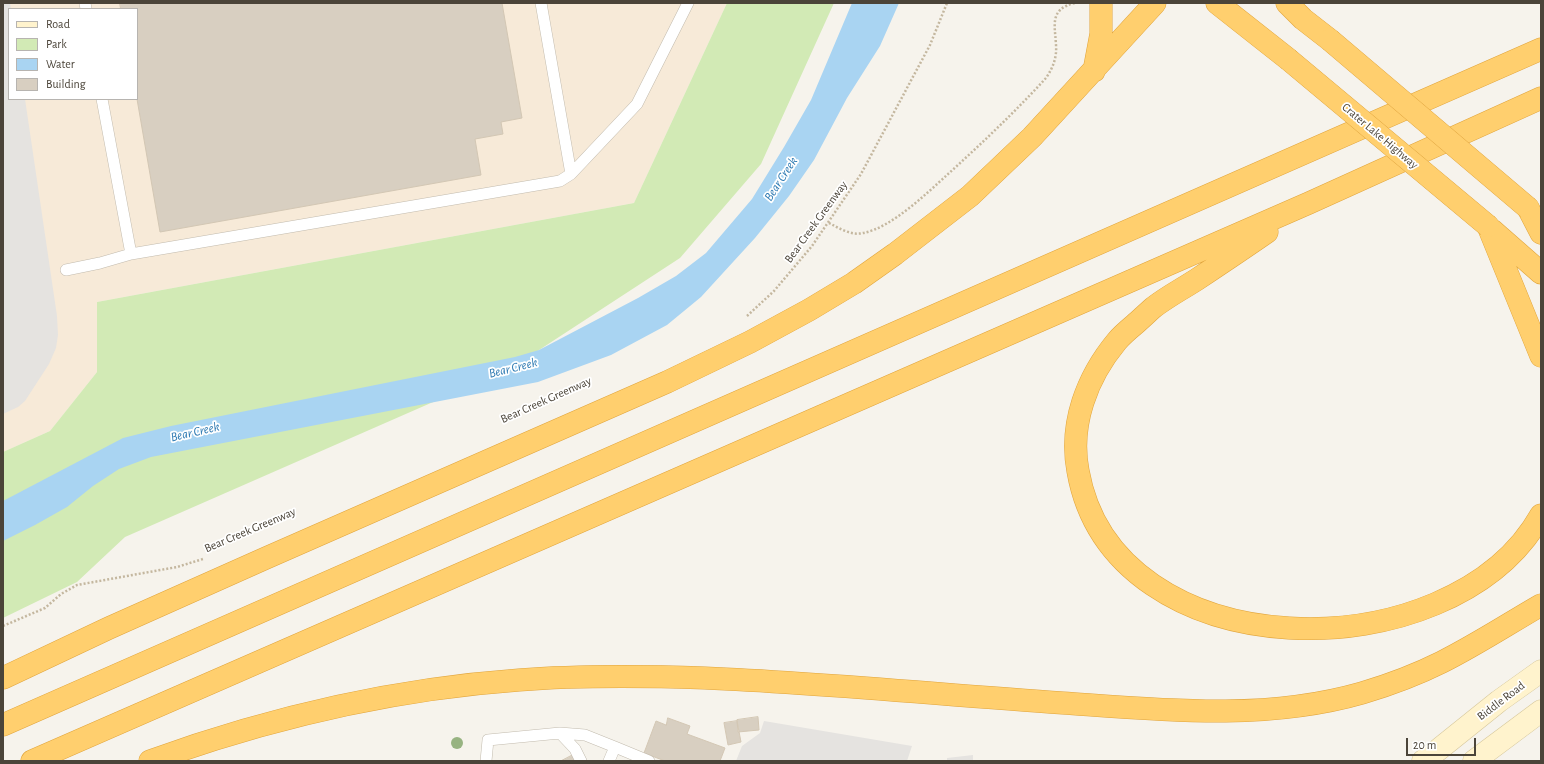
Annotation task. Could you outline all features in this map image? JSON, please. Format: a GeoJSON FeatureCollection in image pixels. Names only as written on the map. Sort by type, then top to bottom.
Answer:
{"type":"FeatureCollection","features":[{"type":"Feature","properties":{"kind":"highway"},"geometry":{"type":"LineString","coordinates":[[1094,70],[1101,34],[1101,3]]}},
{"type":"Feature","properties":{"kind":"highway"},"geometry":{"type":"LineString","coordinates":[[3,678],[238,570],[667,382],[750,342],[809,310],[854,283],[954,210],[1028,142],[1155,3]]}},
{"type":"Feature","properties":{"kind":"highway","name":"Crater Lake Highway"},"geometry":{"type":"LineString","coordinates":[[1216,3],[1288,59],[1488,226],[1541,273]]}},
{"type":"Feature","properties":{"kind":"highway"},"geometry":{"type":"LineString","coordinates":[[1287,3],[1303,19],[1330,40],[1528,208],[1541,233]]}},
{"type":"Feature","properties":{"kind":"highway"},"geometry":{"type":"LineString","coordinates":[[1473,78],[1541,32]]}},
{"type":"Feature","properties":{"kind":"highway"},"geometry":{"type":"LineString","coordinates":[[3,725],[1541,49]]}},
{"type":"Feature","properties":{"kind":"highway"},"geometry":{"type":"LineString","coordinates":[[32,761],[1309,203],[1541,98]]}},
{"type":"Feature","properties":{"kind":"highway"},"geometry":{"type":"LineString","coordinates":[[1309,203],[1154,308],[1118,340],[1095,372],[1082,403],[1076,435],[1076,462],[1081,489],[1092,518],[1105,538],[1130,567],[1161,591],[1186,604],[1224,618],[1264,626],[1312,630],[1356,626],[1400,617],[1435,605],[1467,590],[1494,571],[1516,550],[1532,532],[1541,515]]}},
{"type":"Feature","properties":{"kind":"highway"},"geometry":{"type":"LineString","coordinates":[[1488,226],[1541,356]]}},
{"type":"Feature","properties":{"kind":"highway"},"geometry":{"type":"LineString","coordinates":[[1494,632],[1541,589]]}},
{"type":"Feature","properties":{"kind":"highway"},"geometry":{"type":"LineString","coordinates":[[150,761],[266,725],[356,702],[398,694],[459,686],[520,680],[562,678],[695,678],[784,682],[1150,709],[1232,711],[1273,708],[1341,698],[1382,687],[1440,663],[1541,605]]}},
{"type":"Feature","properties":{"kind":"main road","name":"Biddle Road"},"geometry":{"type":"LineString","coordinates":[[1423,761],[1499,701],[1541,671]]}},
{"type":"Feature","properties":{"kind":"main road"},"geometry":{"type":"LineString","coordinates":[[1474,761],[1541,711]]}},
{"type":"Feature","properties":{"kind":"lane"},"geometry":{"type":"LineString","coordinates":[[540,3],[571,174]]}},
{"type":"Feature","properties":{"kind":"lane"},"geometry":{"type":"LineString","coordinates":[[66,270],[100,263],[131,254],[560,181],[571,174],[637,104],[688,3]]}},
{"type":"Feature","properties":{"kind":"lane"},"geometry":{"type":"LineString","coordinates":[[102,100],[131,254]]}},
{"type":"Feature","properties":{"kind":"lane"},"geometry":{"type":"LineString","coordinates":[[560,733],[575,749],[581,761]]}},
{"type":"Feature","properties":{"kind":"lane"},"geometry":{"type":"LineString","coordinates":[[486,761],[488,740],[560,733],[585,735],[650,761]]}},
{"type":"Feature","properties":{"kind":"lane"},"geometry":{"type":"LineString","coordinates":[[608,761],[615,747]]}},
{"type":"Feature","properties":{"kind":"path","name":"Bear Creek Greenway"},"geometry":{"type":"LineString","coordinates":[[745,318],[774,291],[794,269],[829,223],[861,174],[930,45],[947,3]]}},
{"type":"Feature","properties":{"kind":"path"},"geometry":{"type":"LineString","coordinates":[[829,223],[850,233],[861,234],[874,231],[921,198],[990,137],[1046,78],[1051,70],[1055,58],[1056,46],[1054,22],[1056,15],[1062,8],[1075,3]]}},
{"type":"Feature","properties":{"kind":"path","name":"Bear Creek Greenway"},"geometry":{"type":"LineString","coordinates":[[3,626],[45,608],[61,594],[77,585],[177,566],[204,559]]}},
{"type":"Feature","properties":{"kind":"shaded area"},"geometry":{"type":"Polygon","coordinates":[[[3,3],[727,3],[634,203],[97,302],[97,372],[50,431],[3,452],[3,3]]]}},
{"type":"Feature","properties":{"kind":"shaded area"},"geometry":{"type":"Polygon","coordinates":[[[3,3],[10,3],[11,8],[8,8],[8,100],[25,100],[57,316],[58,335],[56,348],[49,364],[25,401],[18,407],[3,414],[3,3]]]}},
{"type":"Feature","properties":{"kind":"shaded area"},"geometry":{"type":"Polygon","coordinates":[[[764,721],[912,746],[907,761],[736,761],[742,746],[760,733],[764,721]]]}},
{"type":"Feature","properties":{"kind":"shaded area"},"geometry":{"type":"Polygon","coordinates":[[[973,755],[973,761],[947,761],[947,758],[973,755]]]}},
{"type":"Feature","properties":{"kind":"green space"},"geometry":{"type":"Polygon","coordinates":[[[727,3],[834,3],[761,164],[680,258],[513,367],[125,537],[77,582],[3,618],[3,452],[50,431],[97,372],[97,302],[634,203],[727,3]]]}},
{"type":"Feature","properties":{"kind":"water","name":"Bear Creek"},"geometry":{"type":"Polygon","coordinates":[[[852,3],[899,3],[880,46],[847,98],[814,160],[789,196],[755,238],[701,297],[667,325],[611,355],[538,382],[151,457],[119,469],[93,486],[67,507],[3,541],[3,501],[123,438],[171,426],[515,357],[539,350],[638,298],[676,276],[706,253],[752,199],[811,100],[852,3]]]}},
{"type":"Feature","properties":{"kind":"building"},"geometry":{"type":"Polygon","coordinates":[[[120,3],[502,3],[522,118],[501,122],[503,134],[475,139],[481,175],[160,232],[137,100],[138,8],[121,8],[120,3]]]}},
{"type":"Feature","properties":{"kind":"building"},"geometry":{"type":"Polygon","coordinates":[[[758,717],[759,730],[738,732],[737,720],[758,717]]]}},
{"type":"Feature","properties":{"kind":"building"},"geometry":{"type":"Polygon","coordinates":[[[668,718],[690,726],[687,734],[725,748],[720,761],[665,761],[644,753],[656,721],[666,725],[668,718]]]}},
{"type":"Feature","properties":{"kind":"building"},"geometry":{"type":"Polygon","coordinates":[[[737,721],[741,742],[728,745],[724,723],[737,721]]]}},
{"type":"Feature","properties":{"kind":"building"},"geometry":{"type":"Polygon","coordinates":[[[573,755],[576,761],[561,761],[573,755]]]}}]}
